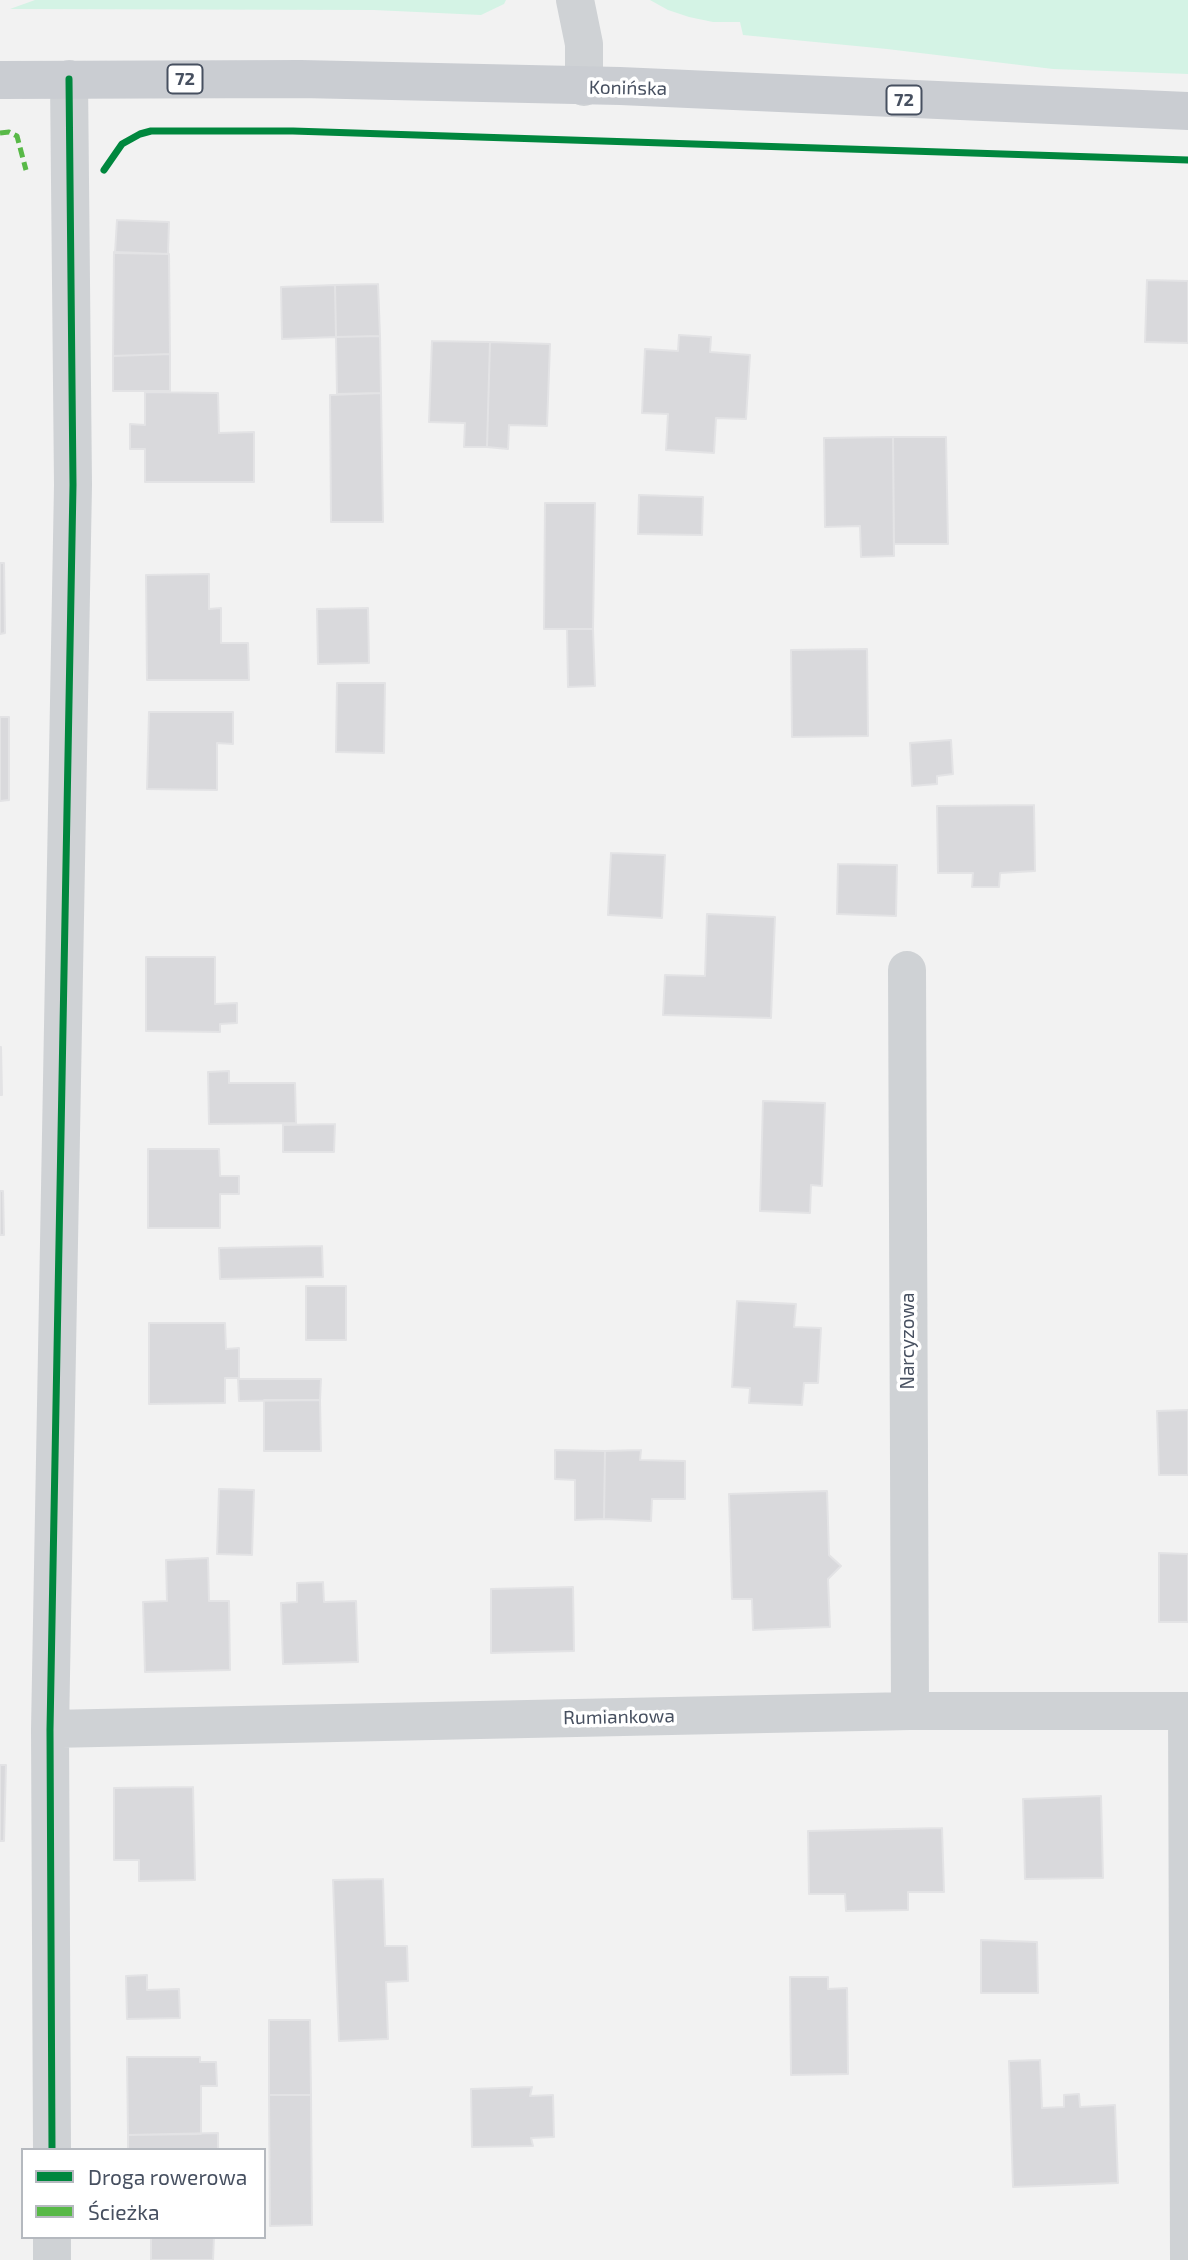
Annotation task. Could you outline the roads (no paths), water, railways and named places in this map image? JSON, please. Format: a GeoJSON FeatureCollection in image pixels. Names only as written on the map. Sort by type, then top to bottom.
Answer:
{"type":"FeatureCollection","features":[{"type":"Feature","properties":{"kind":"main road","name":"Konińska"},"geometry":{"type":"LineString","coordinates":[[69,79],[301,79],[661,88],[1188,111]]}},
{"type":"Feature","properties":{"kind":"main road","name":"72"},"geometry":{"type":"LineString","coordinates":[[0,80],[69,79]]}},
{"type":"Feature","properties":{"kind":"street"},"geometry":{"type":"LineString","coordinates":[[575,0],[584,44],[584,87]]}},
{"type":"Feature","properties":{"kind":"street"},"geometry":{"type":"LineString","coordinates":[[52,2148],[50,1728],[73,485],[69,79]]}},
{"type":"Feature","properties":{"kind":"street","name":"Narcyzowa"},"geometry":{"type":"LineString","coordinates":[[907,970],[910,1711]]}},
{"type":"Feature","properties":{"kind":"street","name":"Rumiankowa"},"geometry":{"type":"LineString","coordinates":[[50,1728],[910,1711],[1184,1711]]}},
{"type":"Feature","properties":{"kind":"street"},"geometry":{"type":"LineString","coordinates":[[52,2239],[52,2260]]}},
{"type":"Feature","properties":{"kind":"lane"},"geometry":{"type":"LineString","coordinates":[[1183,2260],[1184,1711]]}}]}
